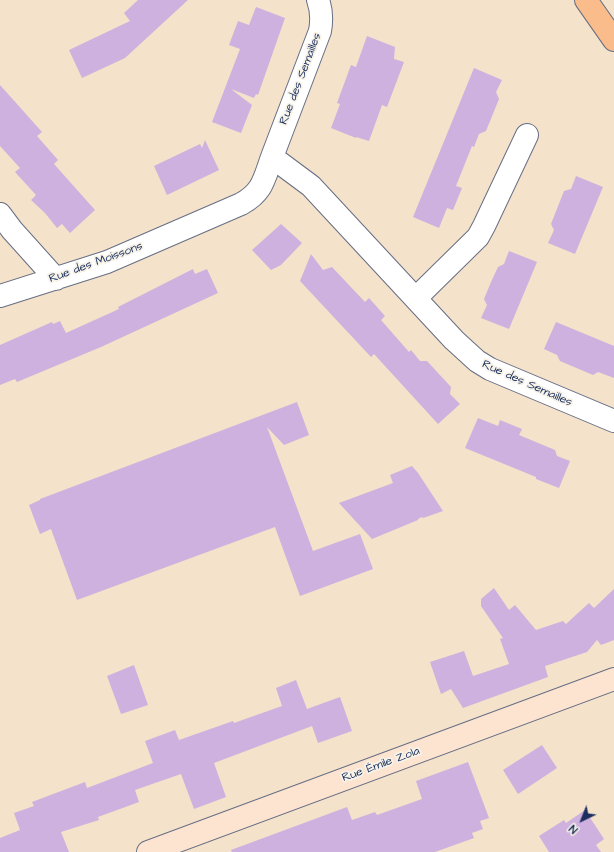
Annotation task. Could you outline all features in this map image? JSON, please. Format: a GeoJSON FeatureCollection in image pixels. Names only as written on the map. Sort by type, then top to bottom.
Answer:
{"type":"FeatureCollection","features":[{"type":"Feature","properties":{"kind":"main road"},"geometry":{"type":"LineString","coordinates":[[586,0],[614,40]]}},
{"type":"Feature","properties":{"kind":"street","name":"Rue des Semailles"},"geometry":{"type":"LineString","coordinates":[[190,226],[250,199],[262,185],[320,31],[322,16],[318,0]]}},
{"type":"Feature","properties":{"kind":"street"},"geometry":{"type":"LineString","coordinates":[[416,298],[478,237],[527,135]]}},
{"type":"Feature","properties":{"kind":"street","name":"Rue des Semailles"},"geometry":{"type":"LineString","coordinates":[[272,157],[311,186],[454,340],[477,361],[506,377],[614,421]]}},
{"type":"Feature","properties":{"kind":"street"},"geometry":{"type":"LineString","coordinates":[[0,214],[12,230],[56,279]]}},
{"type":"Feature","properties":{"kind":"street","name":"Rue des Moissons"},"geometry":{"type":"LineString","coordinates":[[0,296],[107,262],[190,226]]}},
{"type":"Feature","properties":{"kind":"street","name":"Rue Émile Zola"},"geometry":{"type":"LineString","coordinates":[[148,852],[614,679]]}},
{"type":"Feature","properties":{"kind":"building"},"geometry":{"type":"Polygon","coordinates":[[[138,0],[188,0],[125,58],[82,78],[69,50],[130,21],[124,13],[138,0]]]}},
{"type":"Feature","properties":{"kind":"building"},"geometry":{"type":"Polygon","coordinates":[[[256,7],[285,18],[258,95],[256,94],[254,98],[231,89],[252,105],[241,133],[212,122],[240,49],[229,45],[238,21],[249,25],[256,7]]]}},
{"type":"Feature","properties":{"kind":"building"},"geometry":{"type":"Polygon","coordinates":[[[367,36],[395,47],[394,59],[404,62],[387,107],[382,105],[369,141],[356,138],[331,128],[340,104],[337,103],[351,65],[356,67],[367,36]]]}},
{"type":"Feature","properties":{"kind":"building"},"geometry":{"type":"Polygon","coordinates":[[[474,68],[502,80],[496,92],[499,99],[486,131],[479,134],[474,147],[472,146],[456,186],[462,188],[453,210],[447,208],[439,228],[413,217],[474,68]]]}},
{"type":"Feature","properties":{"kind":"building"},"geometry":{"type":"Polygon","coordinates":[[[0,85],[42,132],[37,136],[58,160],[54,164],[95,210],[70,233],[62,224],[57,228],[45,213],[31,200],[36,195],[15,172],[20,168],[0,146],[0,85]]]}},
{"type":"Feature","properties":{"kind":"building"},"geometry":{"type":"Polygon","coordinates":[[[205,140],[219,170],[167,195],[154,166],[200,144],[202,148],[205,140]]]}},
{"type":"Feature","properties":{"kind":"building"},"geometry":{"type":"Polygon","coordinates":[[[576,176],[603,187],[575,254],[548,243],[554,230],[551,224],[564,191],[571,189],[576,176]]]}},
{"type":"Feature","properties":{"kind":"building"},"geometry":{"type":"Polygon","coordinates":[[[281,224],[302,243],[281,265],[271,270],[252,250],[281,224]]]}},
{"type":"Feature","properties":{"kind":"building"},"geometry":{"type":"Polygon","coordinates":[[[509,251],[537,262],[509,329],[481,318],[487,305],[484,299],[491,282],[498,267],[504,264],[509,251]]]}},
{"type":"Feature","properties":{"kind":"building"},"geometry":{"type":"Polygon","coordinates":[[[311,254],[323,270],[332,267],[365,302],[369,298],[385,316],[381,320],[409,352],[411,350],[420,361],[427,361],[451,387],[450,394],[460,404],[438,424],[374,354],[371,357],[300,281],[311,254]]]}},
{"type":"Feature","properties":{"kind":"building"},"geometry":{"type":"Polygon","coordinates":[[[193,269],[195,274],[207,269],[218,293],[101,347],[17,382],[15,379],[0,385],[0,345],[52,322],[53,324],[60,321],[66,333],[119,309],[118,307],[193,269]]]}},
{"type":"Feature","properties":{"kind":"building"},"geometry":{"type":"Polygon","coordinates":[[[556,322],[614,346],[614,378],[598,372],[593,375],[560,361],[557,355],[544,349],[556,322]]]}},
{"type":"Feature","properties":{"kind":"building"},"geometry":{"type":"Polygon","coordinates":[[[297,402],[309,435],[284,445],[267,427],[313,551],[360,534],[373,569],[300,596],[275,527],[77,600],[51,529],[40,534],[29,505],[40,499],[297,402]]]}},
{"type":"Feature","properties":{"kind":"building"},"geometry":{"type":"Polygon","coordinates":[[[478,418],[498,426],[500,420],[522,429],[519,435],[555,450],[557,456],[570,461],[559,488],[465,448],[478,418]]]}},
{"type":"Feature","properties":{"kind":"building"},"geometry":{"type":"Polygon","coordinates":[[[412,466],[443,511],[423,518],[422,517],[372,539],[339,503],[393,483],[390,475],[412,466]]]}},
{"type":"Feature","properties":{"kind":"building"},"geometry":{"type":"Polygon","coordinates":[[[494,588],[509,610],[515,605],[536,630],[563,621],[566,624],[589,603],[594,608],[614,589],[614,640],[601,645],[597,640],[587,652],[545,666],[548,677],[463,708],[451,689],[441,694],[430,662],[464,651],[473,676],[509,664],[500,639],[503,638],[481,606],[481,599],[494,588]]]}},
{"type":"Feature","properties":{"kind":"building"},"geometry":{"type":"Polygon","coordinates":[[[134,665],[148,705],[121,714],[107,676],[134,665]]]}},
{"type":"Feature","properties":{"kind":"building"},"geometry":{"type":"Polygon","coordinates":[[[296,680],[307,709],[340,697],[352,731],[318,743],[312,726],[214,763],[226,797],[194,809],[181,774],[135,790],[139,802],[98,817],[99,820],[61,832],[69,852],[0,852],[0,838],[20,830],[14,813],[34,806],[32,802],[85,782],[87,788],[153,763],[145,741],[175,730],[179,740],[282,706],[276,688],[296,680]]]}},
{"type":"Feature","properties":{"kind":"building"},"geometry":{"type":"Polygon","coordinates":[[[542,745],[557,768],[518,794],[503,770],[542,745]]]}},
{"type":"Feature","properties":{"kind":"building"},"geometry":{"type":"Polygon","coordinates":[[[468,762],[489,818],[480,821],[483,829],[472,833],[474,838],[435,852],[232,852],[231,850],[347,807],[352,820],[375,812],[377,815],[422,799],[416,781],[468,762]]]}},
{"type":"Feature","properties":{"kind":"building"},"geometry":{"type":"Polygon","coordinates":[[[585,810],[604,839],[596,845],[601,852],[549,852],[539,836],[564,820],[566,823],[585,810]]]}}]}
